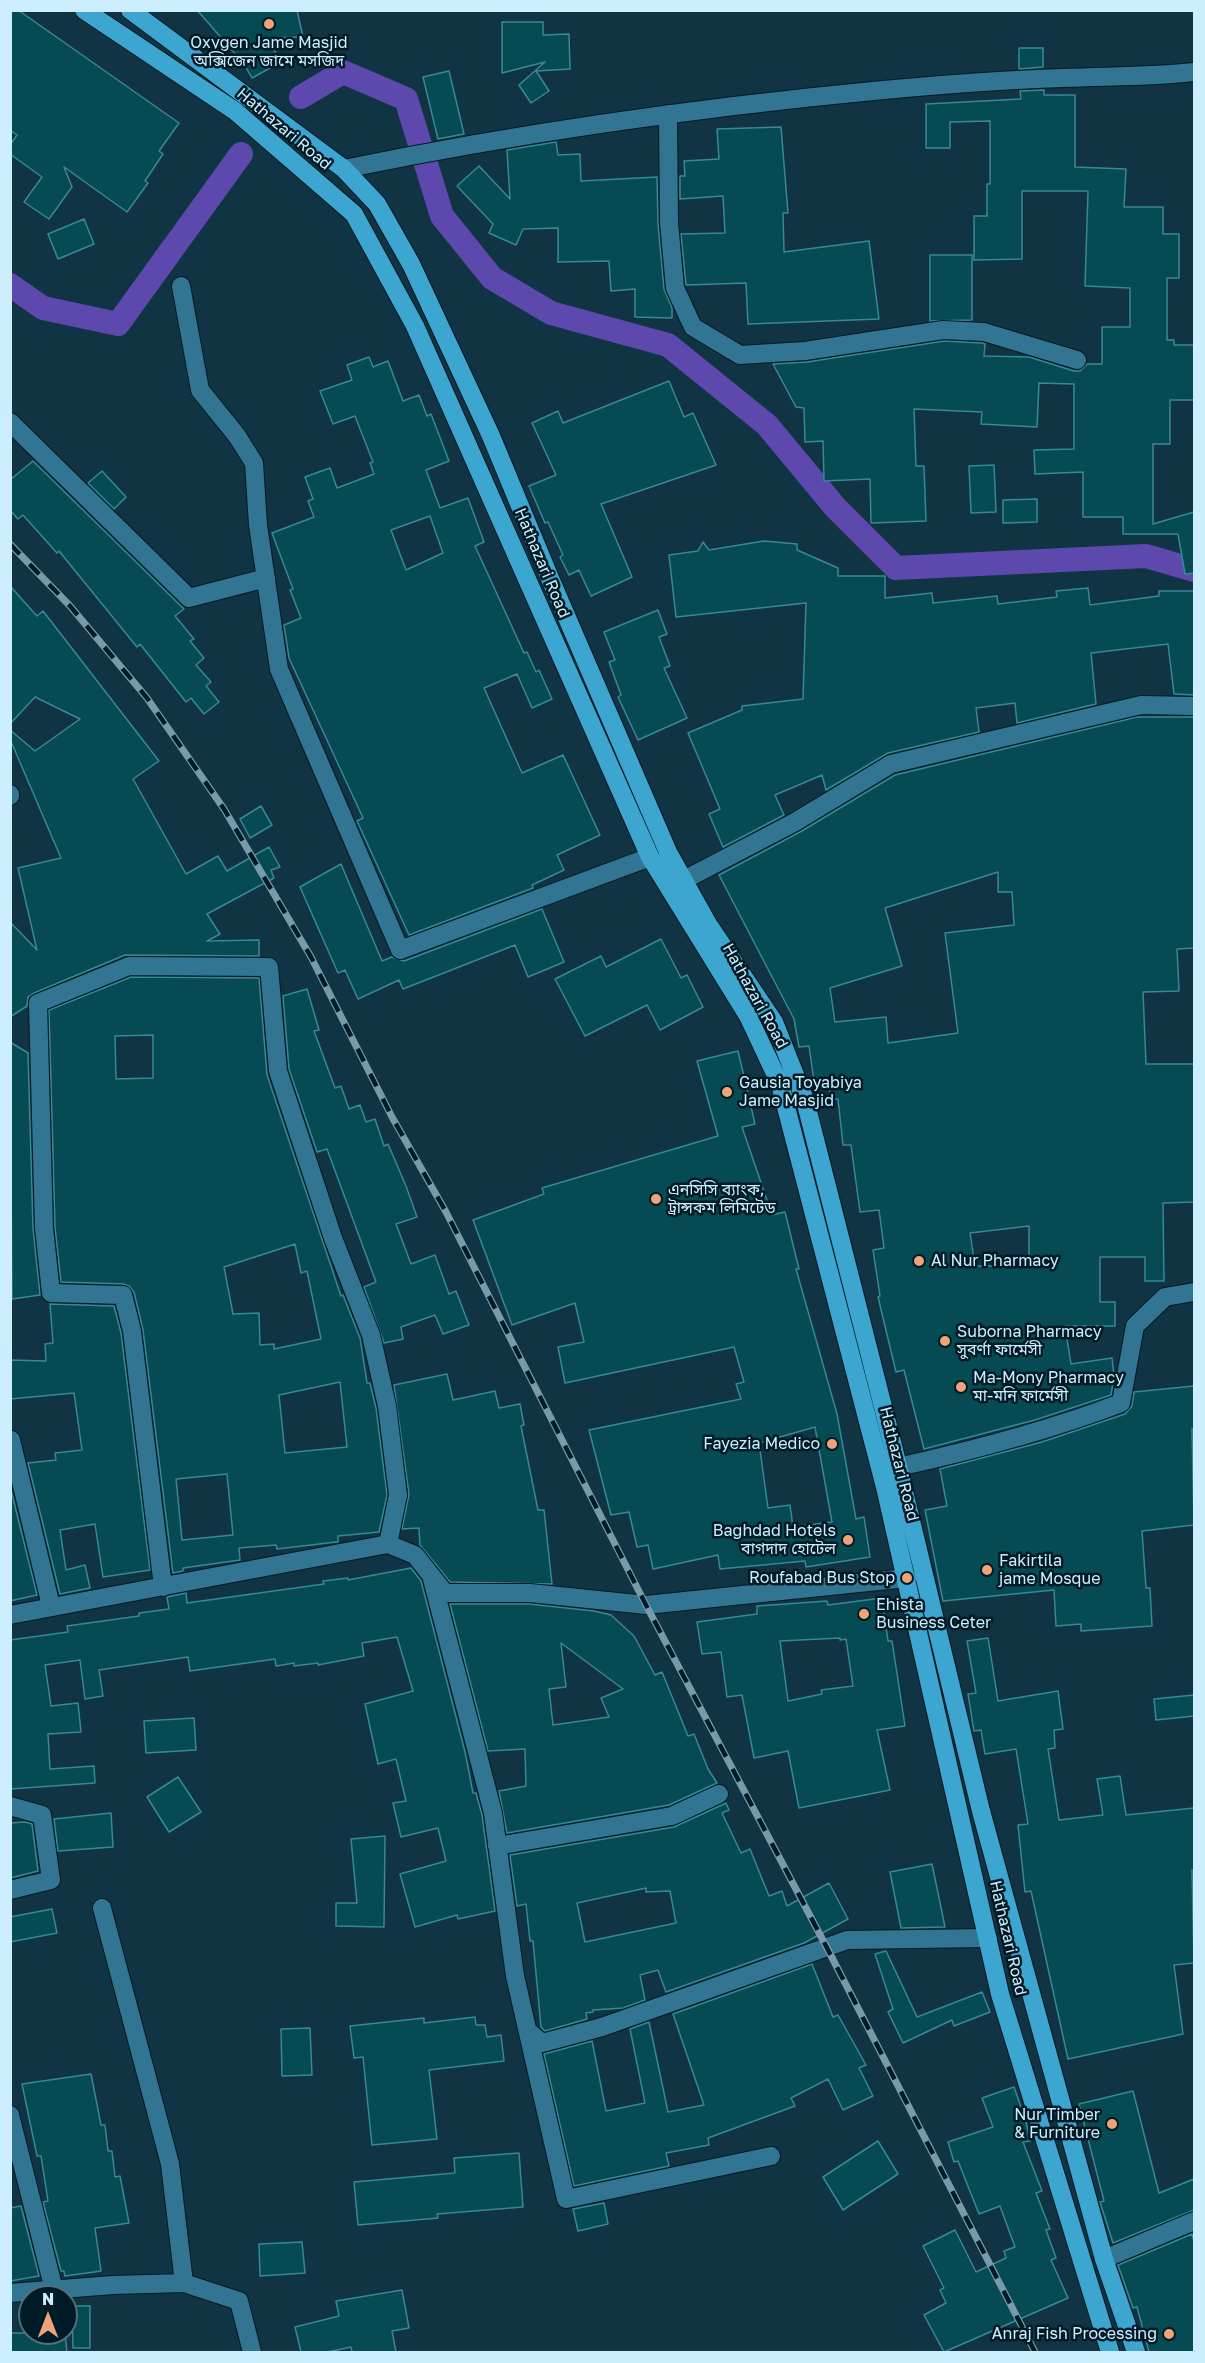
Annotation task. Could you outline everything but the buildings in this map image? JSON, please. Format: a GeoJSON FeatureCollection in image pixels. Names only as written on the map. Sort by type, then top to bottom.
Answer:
{"type":"FeatureCollection","features":[{"type":"Feature","properties":{"kind":"highway","name":"Hathazari Road"},"geometry":{"type":"LineString","coordinates":[[84,10],[235,111],[354,214],[415,326],[650,857],[748,1016],[780,1084],[907,1578],[1000,1994],[1110,2352]]}},
{"type":"Feature","properties":{"kind":"highway","name":"Hathazari Road"},"geometry":{"type":"LineString","coordinates":[[130,10],[344,169],[377,204],[416,275],[491,436],[669,852],[708,924],[774,1022],[805,1100],[898,1467],[981,1811],[1104,2259],[1136,2352]]}},
{"type":"Feature","properties":{"kind":"street"},"geometry":{"type":"LineString","coordinates":[[344,169],[466,143],[668,114],[873,91],[1064,78],[1143,78],[1194,72]]}},
{"type":"Feature","properties":{"kind":"street"},"geometry":{"type":"LineString","coordinates":[[668,114],[669,223],[675,288],[693,327],[740,355],[805,351],[943,330],[984,332],[1077,360]]}},
{"type":"Feature","properties":{"kind":"street"},"geometry":{"type":"LineString","coordinates":[[181,286],[200,390],[237,436],[254,463],[258,525],[279,669],[400,950],[650,857]]}},
{"type":"Feature","properties":{"kind":"street"},"geometry":{"type":"LineString","coordinates":[[10,422],[189,598],[266,578]]}},
{"type":"Feature","properties":{"kind":"street"},"geometry":{"type":"LineString","coordinates":[[684,880],[795,822],[891,764],[1141,705],[1194,705]]}},
{"type":"Feature","properties":{"kind":"street"},"geometry":{"type":"LineString","coordinates":[[162,1587],[132,1331],[123,1295],[51,1293],[44,1228],[39,1003],[129,966],[269,967],[278,1071],[333,1239],[371,1335],[387,1406],[398,1495],[388,1544]]}},
{"type":"Feature","properties":{"kind":"street"},"geometry":{"type":"LineString","coordinates":[[898,1467],[993,1446],[1065,1425],[1121,1403],[1135,1326],[1165,1297],[1194,1292]]}},
{"type":"Feature","properties":{"kind":"street"},"geometry":{"type":"LineString","coordinates":[[11,1440],[51,1606]]}},
{"type":"Feature","properties":{"kind":"street"},"geometry":{"type":"LineString","coordinates":[[10,1615],[388,1544],[415,1555],[445,1593],[530,1593],[646,1605],[907,1578]]}},
{"type":"Feature","properties":{"kind":"street"},"geometry":{"type":"LineString","coordinates":[[431,1575],[493,1813],[515,1976],[566,2199],[771,2156]]}},
{"type":"Feature","properties":{"kind":"street"},"geometry":{"type":"LineString","coordinates":[[497,1846],[672,1816],[719,1794]]}},
{"type":"Feature","properties":{"kind":"street"},"geometry":{"type":"LineString","coordinates":[[10,1806],[42,1815],[51,1880],[10,1890]]}},
{"type":"Feature","properties":{"kind":"street"},"geometry":{"type":"LineString","coordinates":[[102,1908],[170,2164],[184,2283]]}},
{"type":"Feature","properties":{"kind":"street"},"geometry":{"type":"LineString","coordinates":[[528,2031],[542,2043],[592,2029],[847,1940],[988,1938]]}},
{"type":"Feature","properties":{"kind":"street"},"geometry":{"type":"LineString","coordinates":[[10,2115],[53,2285]]}},
{"type":"Feature","properties":{"kind":"street"},"geometry":{"type":"LineString","coordinates":[[1104,2259],[1194,2221]]}},
{"type":"Feature","properties":{"kind":"street"},"geometry":{"type":"LineString","coordinates":[[78,2288],[113,2284],[184,2283],[239,2301],[252,2352]]}},
{"type":"Feature","properties":{"kind":"waterway"},"geometry":{"type":"LineString","coordinates":[[301,97],[343,72],[406,99],[442,216],[492,278],[551,313],[668,345],[767,425],[835,507],[896,568],[1146,556],[1194,570]]}},
{"type":"Feature","properties":{"kind":"waterway"},"geometry":{"type":"LineString","coordinates":[[10,285],[43,308],[118,324],[241,154]]}},
{"type":"Feature","properties":{"kind":"railway"},"geometry":{"type":"LineString","coordinates":[[10,544],[70,606],[147,698],[224,809],[311,957],[392,1117],[446,1212],[646,1605],[826,1946],[1035,2352]]}},
{"type":"Feature","properties":{"kind":"place","name":"Oxygen Jame Masjid অক্সিজেন জামে মসজিদ"},"geometry":{"type":"Point","coordinates":[269,24]}},
{"type":"Feature","properties":{"kind":"place","name":"Gausia Toyabiya Jame Masjid"},"geometry":{"type":"Point","coordinates":[727,1092]}},
{"type":"Feature","properties":{"kind":"place","name":"এনসিসি ব্যাংক, ট্রান্সকম লিমিটেড"},"geometry":{"type":"Point","coordinates":[656,1199]}},
{"type":"Feature","properties":{"kind":"place","name":"Al Nur Pharmacy"},"geometry":{"type":"Point","coordinates":[919,1261]}},
{"type":"Feature","properties":{"kind":"place","name":"Suborna Pharmacy সুবর্ণা ফার্মেসী"},"geometry":{"type":"Point","coordinates":[945,1341]}},
{"type":"Feature","properties":{"kind":"place","name":"Ma-Mony Pharmacy মা-মনি ফার্মেসী"},"geometry":{"type":"Point","coordinates":[961,1387]}},
{"type":"Feature","properties":{"kind":"place","name":"Fayezia Medico"},"geometry":{"type":"Point","coordinates":[832,1444]}},
{"type":"Feature","properties":{"kind":"place","name":"Baghdad Hotels বাগদাদ হোটেল"},"geometry":{"type":"Point","coordinates":[848,1540]}},
{"type":"Feature","properties":{"kind":"place","name":"Fakirtila jame Mosque"},"geometry":{"type":"Point","coordinates":[987,1570]}},
{"type":"Feature","properties":{"kind":"place","name":"Roufabad Bus Stop"},"geometry":{"type":"Point","coordinates":[907,1578]}},
{"type":"Feature","properties":{"kind":"place","name":"Ehista Business Ceter"},"geometry":{"type":"Point","coordinates":[864,1614]}},
{"type":"Feature","properties":{"kind":"place","name":"Nur Timber & Furniture"},"geometry":{"type":"Point","coordinates":[1112,2124]}},
{"type":"Feature","properties":{"kind":"place","name":"Anraj Fish Processing"},"geometry":{"type":"Point","coordinates":[1169,2334]}}]}
